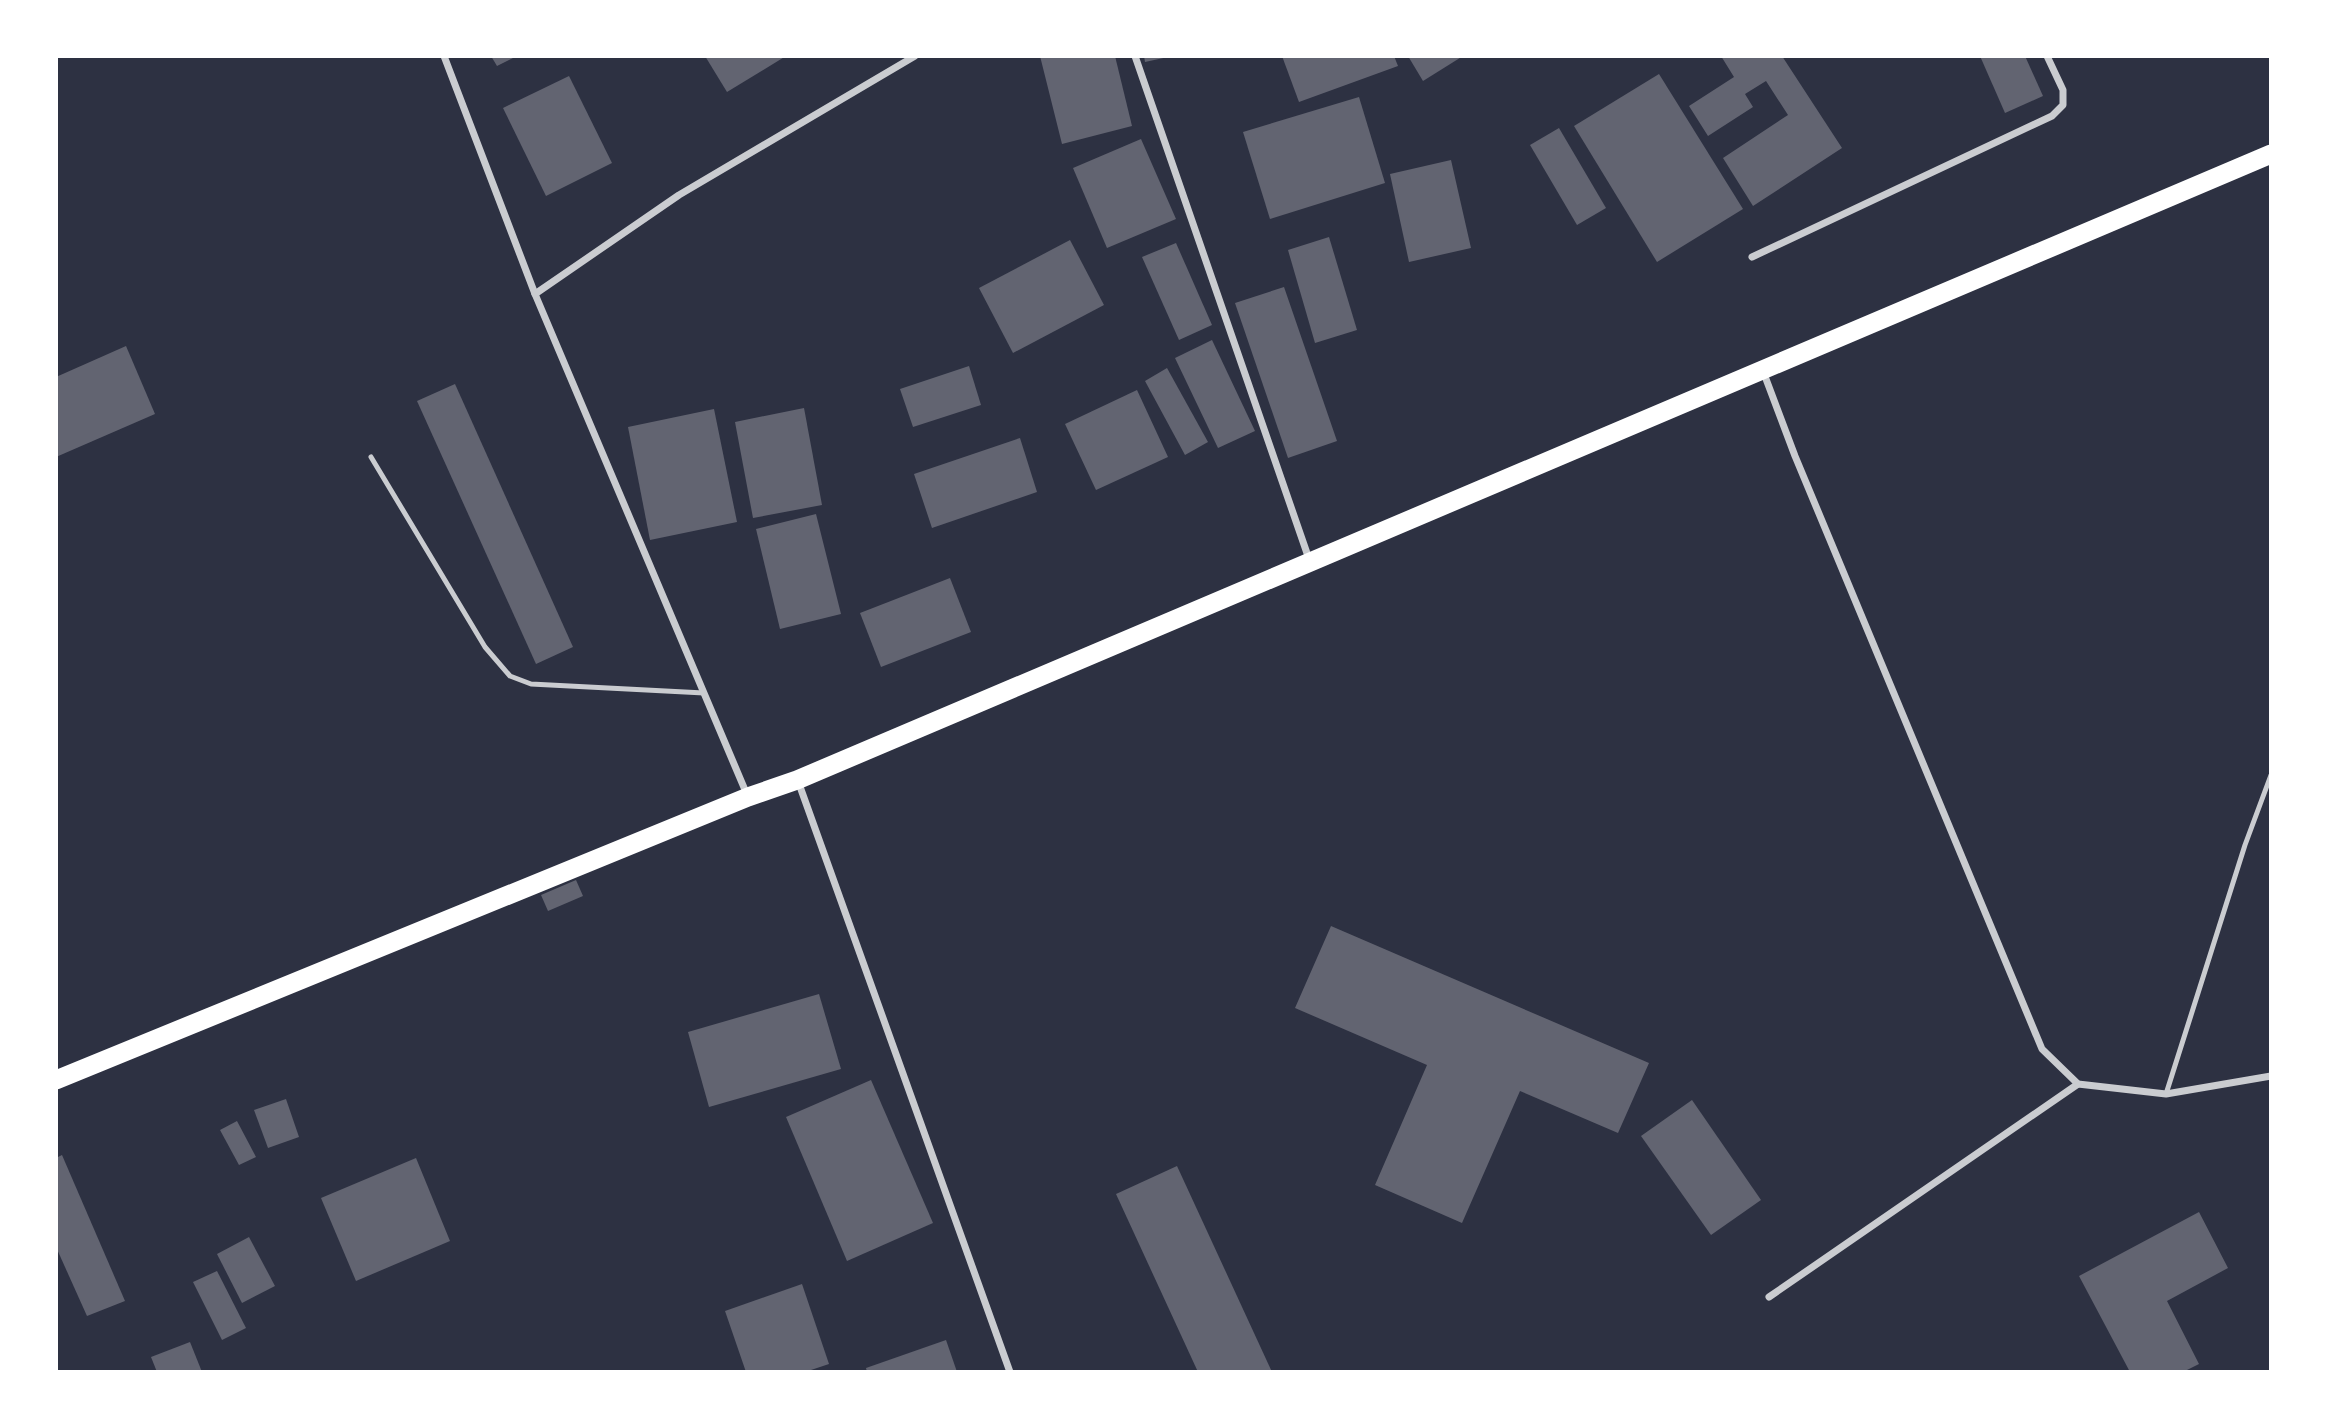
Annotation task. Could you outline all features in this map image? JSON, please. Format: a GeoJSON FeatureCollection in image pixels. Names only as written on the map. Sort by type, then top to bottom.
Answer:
{"type":"FeatureCollection","features":[{"type":"Feature","properties":{"kind":"highway"},"geometry":{"type":"LineString","coordinates":[[56,1080],[748,797],[797,780],[2271,154]]}},
{"type":"Feature","properties":{"kind":"street"},"geometry":{"type":"LineString","coordinates":[[444,56],[535,294],[748,797]]}},
{"type":"Feature","properties":{"kind":"street"},"geometry":{"type":"LineString","coordinates":[[535,294],[679,195],[915,56]]}},
{"type":"Feature","properties":{"kind":"street"},"geometry":{"type":"LineString","coordinates":[[1135,56],[1311,563]]}},
{"type":"Feature","properties":{"kind":"street"},"geometry":{"type":"LineString","coordinates":[[1752,257],[2052,116],[2063,105],[2063,90],[2047,56]]}},
{"type":"Feature","properties":{"kind":"street"},"geometry":{"type":"LineString","coordinates":[[1762,368],[1795,456],[2042,1049],[2078,1084],[2166,1094],[2270,1079]]}},
{"type":"Feature","properties":{"kind":"street"},"geometry":{"type":"LineString","coordinates":[[797,780],[1010,1372]]}},
{"type":"Feature","properties":{"kind":"street"},"geometry":{"type":"LineString","coordinates":[[1769,1297],[2078,1084]]}},
{"type":"Feature","properties":{"kind":"lane"},"geometry":{"type":"LineString","coordinates":[[371,457],[485,647],[510,676],[531,684],[704,693]]}},
{"type":"Feature","properties":{"kind":"lane"},"geometry":{"type":"LineString","coordinates":[[2166,1094],[2245,845],[2271,775]]}},
{"type":"Feature","properties":{"kind":"building"},"geometry":{"type":"Polygon","coordinates":[[[491,56],[517,56],[497,66],[491,56]]]}},
{"type":"Feature","properties":{"kind":"building"},"geometry":{"type":"Polygon","coordinates":[[[705,56],[786,56],[727,92],[705,56]]]}},
{"type":"Feature","properties":{"kind":"building"},"geometry":{"type":"Polygon","coordinates":[[[1040,56],[1115,56],[1132,126],[1062,144],[1040,56]]]}},
{"type":"Feature","properties":{"kind":"building"},"geometry":{"type":"Polygon","coordinates":[[[1144,56],[1168,56],[1168,57],[1145,62],[1144,56]]]}},
{"type":"Feature","properties":{"kind":"building"},"geometry":{"type":"Polygon","coordinates":[[[1282,56],[1394,56],[1398,66],[1299,102],[1282,56]]]}},
{"type":"Feature","properties":{"kind":"building"},"geometry":{"type":"Polygon","coordinates":[[[1408,56],[1463,56],[1423,81],[1408,56]]]}},
{"type":"Feature","properties":{"kind":"building"},"geometry":{"type":"Polygon","coordinates":[[[1721,56],[1782,56],[1842,148],[1753,206],[1723,158],[1788,115],[1766,81],[1745,94],[1753,107],[1708,136],[1689,106],[1734,77],[1721,56]]]}},
{"type":"Feature","properties":{"kind":"building"},"geometry":{"type":"Polygon","coordinates":[[[1980,56],[2025,56],[2043,96],[2005,113],[1980,56]]]}},
{"type":"Feature","properties":{"kind":"building"},"geometry":{"type":"Polygon","coordinates":[[[1659,74],[1743,209],[1657,262],[1574,126],[1659,74]]]}},
{"type":"Feature","properties":{"kind":"building"},"geometry":{"type":"Polygon","coordinates":[[[569,76],[612,163],[546,196],[503,108],[569,76]]]}},
{"type":"Feature","properties":{"kind":"building"},"geometry":{"type":"Polygon","coordinates":[[[1359,97],[1385,183],[1270,219],[1243,132],[1359,97]]]}},
{"type":"Feature","properties":{"kind":"building"},"geometry":{"type":"Polygon","coordinates":[[[1559,128],[1606,208],[1577,225],[1530,145],[1559,128]]]}},
{"type":"Feature","properties":{"kind":"building"},"geometry":{"type":"Polygon","coordinates":[[[1141,139],[1176,219],[1107,248],[1073,168],[1141,139]]]}},
{"type":"Feature","properties":{"kind":"building"},"geometry":{"type":"Polygon","coordinates":[[[1451,160],[1471,248],[1409,262],[1390,174],[1451,160]]]}},
{"type":"Feature","properties":{"kind":"building"},"geometry":{"type":"Polygon","coordinates":[[[1329,237],[1357,330],[1315,343],[1288,250],[1329,237]]]}},
{"type":"Feature","properties":{"kind":"building"},"geometry":{"type":"Polygon","coordinates":[[[1070,240],[1104,305],[1013,353],[979,288],[1070,240]]]}},
{"type":"Feature","properties":{"kind":"building"},"geometry":{"type":"Polygon","coordinates":[[[1176,243],[1212,325],[1179,340],[1142,257],[1176,243]]]}},
{"type":"Feature","properties":{"kind":"building"},"geometry":{"type":"Polygon","coordinates":[[[1284,287],[1337,441],[1288,458],[1235,303],[1284,287]]]}},
{"type":"Feature","properties":{"kind":"building"},"geometry":{"type":"Polygon","coordinates":[[[1212,340],[1255,431],[1218,448],[1175,358],[1212,340]]]}},
{"type":"Feature","properties":{"kind":"building"},"geometry":{"type":"Polygon","coordinates":[[[126,346],[155,414],[56,457],[56,377],[126,346]]]}},
{"type":"Feature","properties":{"kind":"building"},"geometry":{"type":"Polygon","coordinates":[[[969,366],[981,405],[913,427],[900,389],[969,366]]]}},
{"type":"Feature","properties":{"kind":"building"},"geometry":{"type":"Polygon","coordinates":[[[1167,368],[1208,442],[1185,455],[1145,381],[1167,368]]]}},
{"type":"Feature","properties":{"kind":"building"},"geometry":{"type":"Polygon","coordinates":[[[455,384],[573,647],[536,664],[417,401],[455,384]]]}},
{"type":"Feature","properties":{"kind":"building"},"geometry":{"type":"Polygon","coordinates":[[[1137,390],[1168,457],[1096,490],[1065,424],[1137,390]]]}},
{"type":"Feature","properties":{"kind":"building"},"geometry":{"type":"Polygon","coordinates":[[[804,408],[822,505],[753,518],[735,422],[804,408]]]}},
{"type":"Feature","properties":{"kind":"building"},"geometry":{"type":"Polygon","coordinates":[[[714,409],[737,522],[650,540],[628,427],[714,409]]]}},
{"type":"Feature","properties":{"kind":"building"},"geometry":{"type":"Polygon","coordinates":[[[1020,438],[1037,492],[932,528],[914,474],[1020,438]]]}},
{"type":"Feature","properties":{"kind":"building"},"geometry":{"type":"Polygon","coordinates":[[[816,514],[841,614],[780,629],[756,529],[816,514]]]}},
{"type":"Feature","properties":{"kind":"building"},"geometry":{"type":"Polygon","coordinates":[[[950,578],[971,632],[881,667],[860,613],[950,578]]]}},
{"type":"Feature","properties":{"kind":"building"},"geometry":{"type":"Polygon","coordinates":[[[576,880],[583,896],[548,911],[541,895],[576,880]]]}},
{"type":"Feature","properties":{"kind":"building"},"geometry":{"type":"Polygon","coordinates":[[[1331,926],[1649,1063],[1618,1133],[1520,1091],[1462,1223],[1375,1185],[1427,1065],[1295,1008],[1331,926]]]}},
{"type":"Feature","properties":{"kind":"building"},"geometry":{"type":"Polygon","coordinates":[[[819,994],[841,1069],[709,1107],[688,1032],[819,994]]]}},
{"type":"Feature","properties":{"kind":"building"},"geometry":{"type":"Polygon","coordinates":[[[871,1080],[933,1223],[847,1261],[786,1117],[871,1080]]]}},
{"type":"Feature","properties":{"kind":"building"},"geometry":{"type":"Polygon","coordinates":[[[286,1099],[299,1137],[268,1148],[254,1110],[286,1099]]]}},
{"type":"Feature","properties":{"kind":"building"},"geometry":{"type":"Polygon","coordinates":[[[1692,1100],[1761,1200],[1711,1235],[1641,1136],[1692,1100]]]}},
{"type":"Feature","properties":{"kind":"building"},"geometry":{"type":"Polygon","coordinates":[[[237,1121],[256,1157],[239,1165],[220,1130],[237,1121]]]}},
{"type":"Feature","properties":{"kind":"building"},"geometry":{"type":"Polygon","coordinates":[[[62,1155],[125,1301],[87,1316],[56,1247],[56,1158],[62,1155]]]}},
{"type":"Feature","properties":{"kind":"building"},"geometry":{"type":"Polygon","coordinates":[[[416,1158],[450,1241],[356,1281],[321,1198],[416,1158]]]}},
{"type":"Feature","properties":{"kind":"building"},"geometry":{"type":"Polygon","coordinates":[[[1177,1166],[1272,1372],[1198,1372],[1116,1194],[1177,1166]]]}},
{"type":"Feature","properties":{"kind":"building"},"geometry":{"type":"Polygon","coordinates":[[[2199,1212],[2228,1268],[2167,1301],[2199,1364],[2183,1372],[2130,1372],[2079,1276],[2199,1212]]]}},
{"type":"Feature","properties":{"kind":"building"},"geometry":{"type":"Polygon","coordinates":[[[249,1237],[275,1286],[242,1303],[217,1254],[249,1237]]]}},
{"type":"Feature","properties":{"kind":"building"},"geometry":{"type":"Polygon","coordinates":[[[217,1271],[246,1328],[222,1340],[193,1282],[217,1271]]]}},
{"type":"Feature","properties":{"kind":"building"},"geometry":{"type":"Polygon","coordinates":[[[802,1284],[829,1364],[805,1372],[746,1372],[725,1311],[802,1284]]]}},
{"type":"Feature","properties":{"kind":"building"},"geometry":{"type":"Polygon","coordinates":[[[946,1340],[957,1372],[867,1372],[866,1368],[946,1340]]]}},
{"type":"Feature","properties":{"kind":"building"},"geometry":{"type":"Polygon","coordinates":[[[190,1342],[202,1372],[157,1372],[151,1357],[190,1342]]]}}]}
